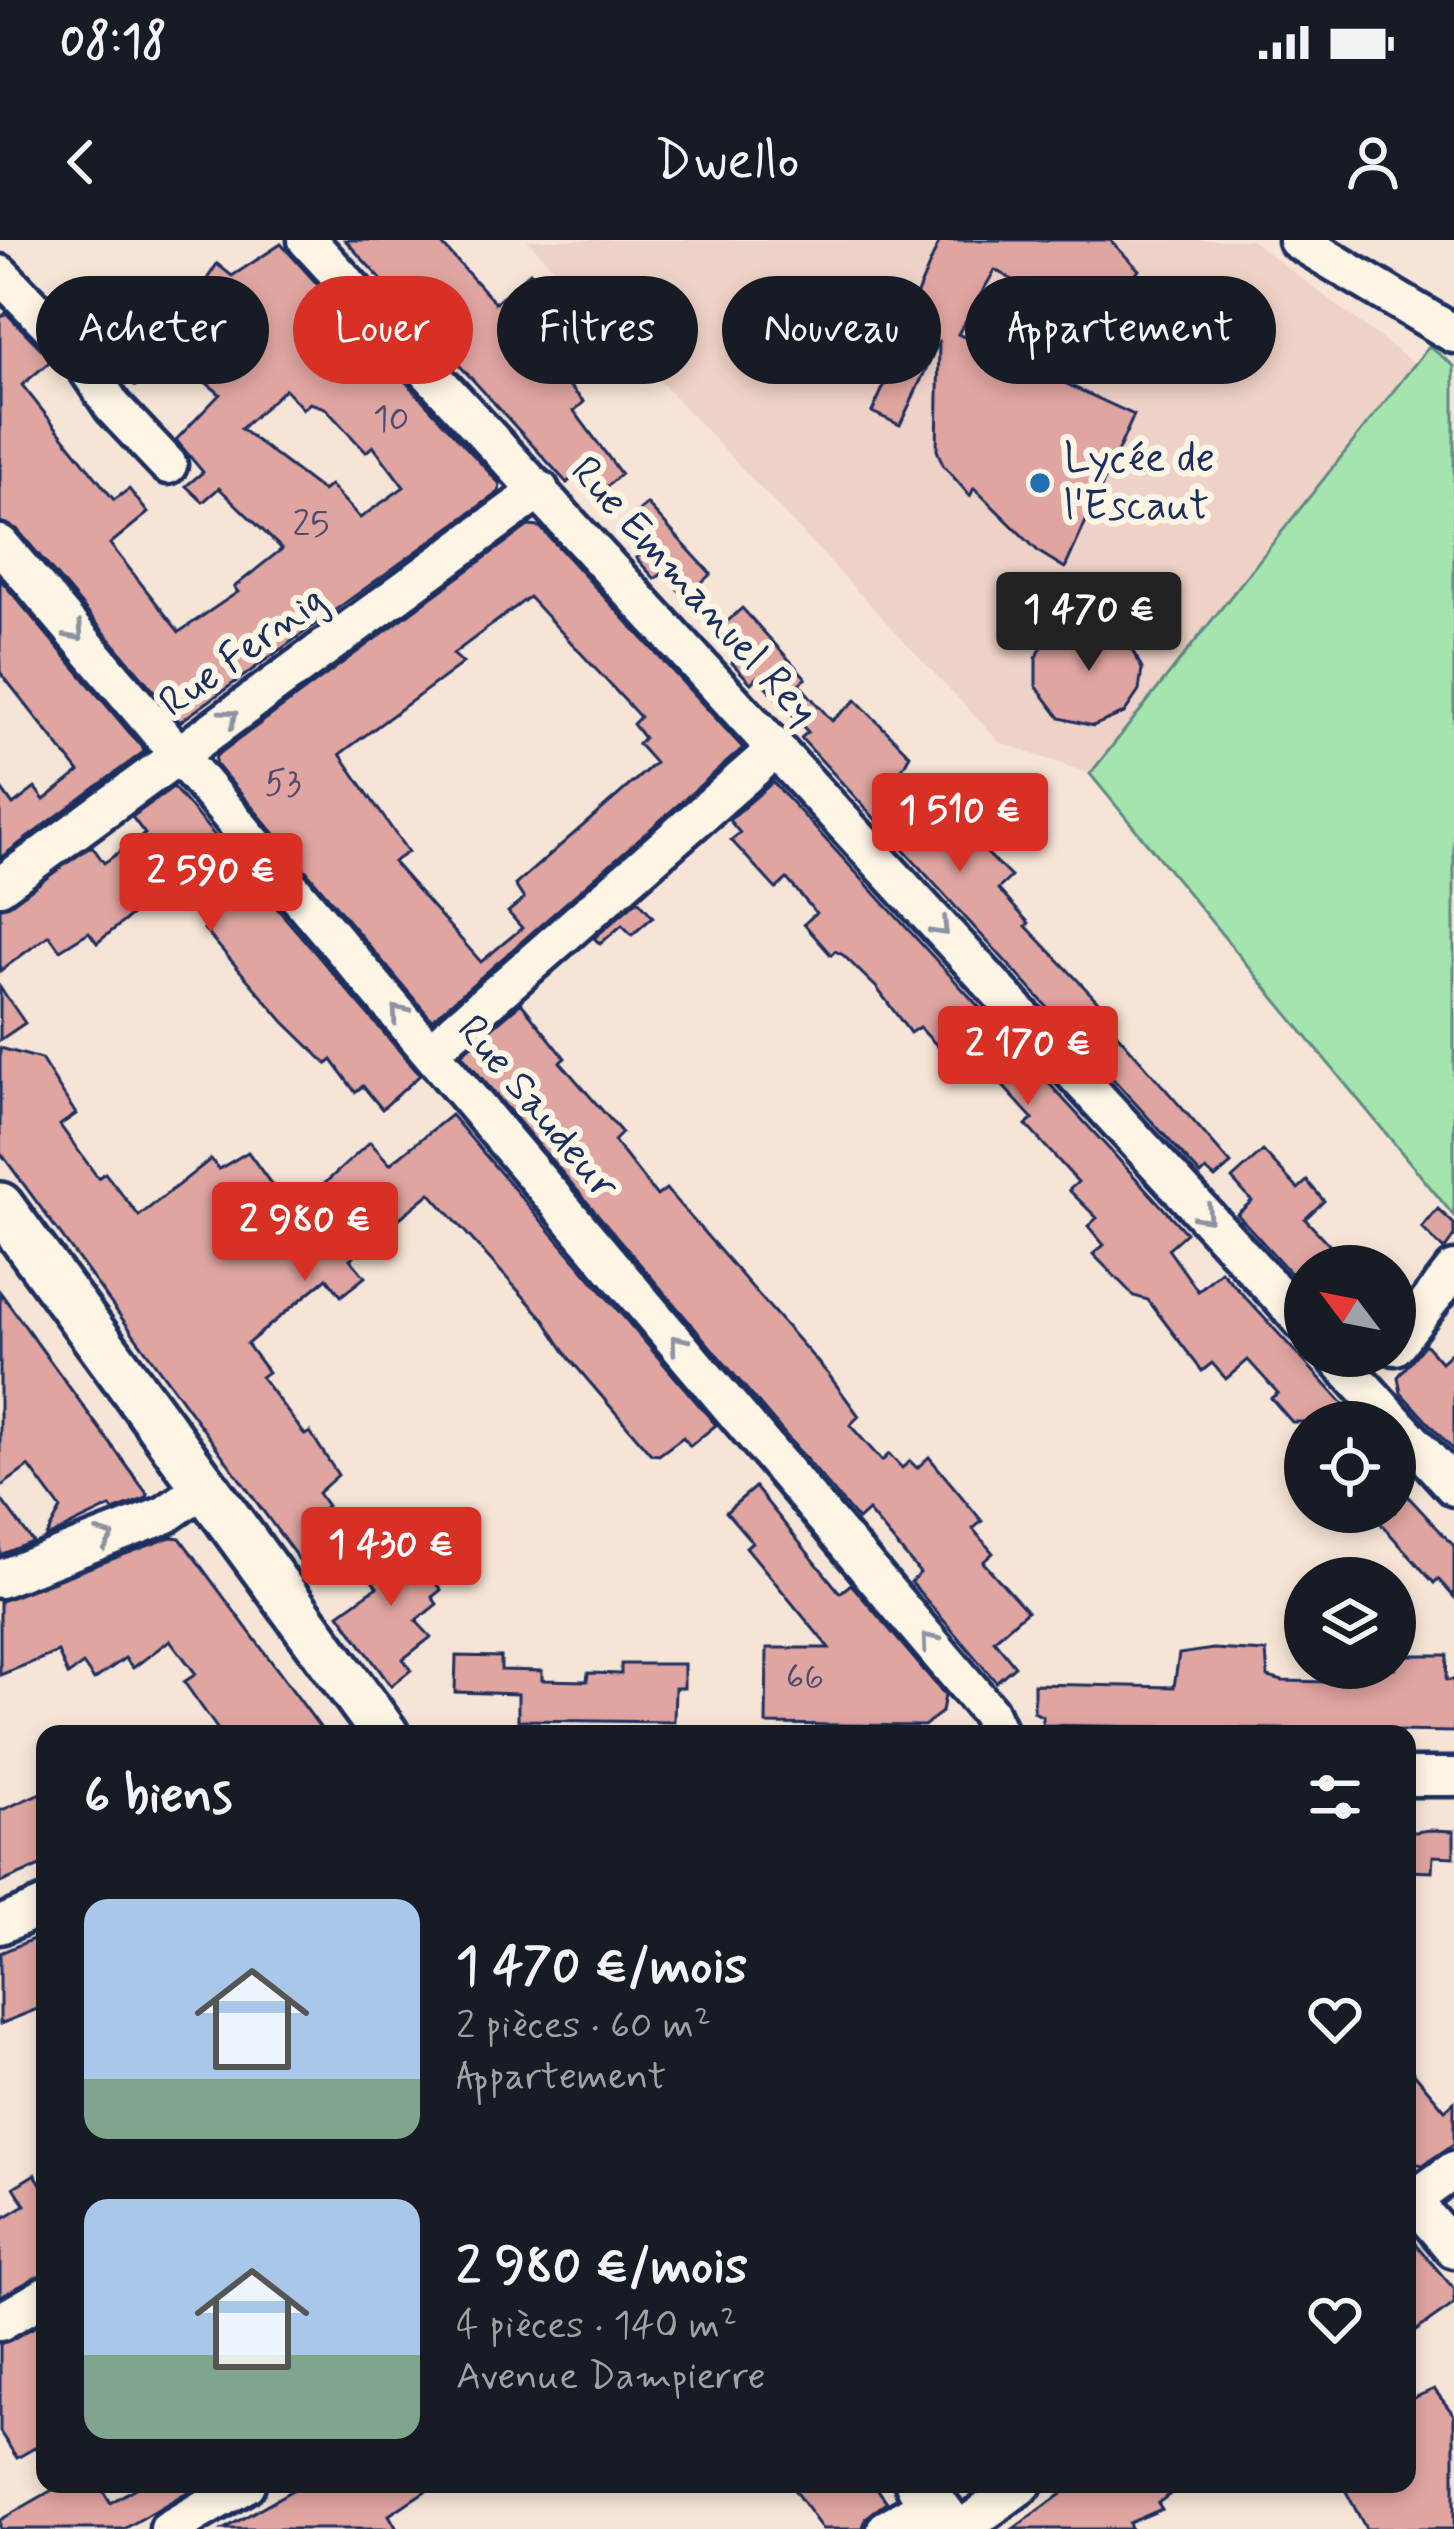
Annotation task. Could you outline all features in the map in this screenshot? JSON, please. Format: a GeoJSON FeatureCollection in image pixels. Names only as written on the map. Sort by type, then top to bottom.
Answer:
{"type":"FeatureCollection","features":[{"type":"Feature","properties":{"kind":"main road"},"geometry":{"type":"LineString","coordinates":[[0,1206],[356,1725]]}},
{"type":"Feature","properties":{"kind":"main road"},"geometry":{"type":"LineString","coordinates":[[0,1240],[379,1725]]}},
{"type":"Feature","properties":{"kind":"street","name":"Rue Emmanuel Rey"},"geometry":{"type":"LineString","coordinates":[[307,240],[1284,1301]]}},
{"type":"Feature","properties":{"kind":"street"},"geometry":{"type":"LineString","coordinates":[[1297,240],[1454,334]]}},
{"type":"Feature","properties":{"kind":"street"},"geometry":{"type":"LineString","coordinates":[[0,274],[76,352],[112,407],[168,465]]}},
{"type":"Feature","properties":{"kind":"street","name":"Rue Fernig"},"geometry":{"type":"LineString","coordinates":[[0,886],[540,490]]}},
{"type":"Feature","properties":{"kind":"street","name":"Rue Saudeur"},"geometry":{"type":"LineString","coordinates":[[0,544],[989,1712],[995,1725]]}},
{"type":"Feature","properties":{"kind":"street"},"geometry":{"type":"LineString","coordinates":[[430,1051],[776,749]]}},
{"type":"Feature","properties":{"kind":"street"},"geometry":{"type":"LineString","coordinates":[[1416,1319],[1454,1270]]}},
{"type":"Feature","properties":{"kind":"street"},"geometry":{"type":"LineString","coordinates":[[1355,1377],[1454,1487]]}},
{"type":"Feature","properties":{"kind":"street"},"geometry":{"type":"LineString","coordinates":[[1364,1387],[1372,1377]]}},
{"type":"Feature","properties":{"kind":"street"},"geometry":{"type":"LineString","coordinates":[[0,1579],[165,1514],[198,1492]]}},
{"type":"Feature","properties":{"kind":"street"},"geometry":{"type":"LineString","coordinates":[[1416,1777],[1454,1777]]}},
{"type":"Feature","properties":{"kind":"street"},"geometry":{"type":"LineString","coordinates":[[0,1925],[36,1910]]}},
{"type":"Feature","properties":{"kind":"street"},"geometry":{"type":"LineString","coordinates":[[1416,2194],[1454,2170]]}},
{"type":"Feature","properties":{"kind":"street"},"geometry":{"type":"LineString","coordinates":[[1416,2207],[1454,2249]]}},
{"type":"Feature","properties":{"kind":"street"},"geometry":{"type":"LineString","coordinates":[[0,2323],[36,2301]]}},
{"type":"Feature","properties":{"kind":"street"},"geometry":{"type":"LineString","coordinates":[[169,2529],[231,2493]]}},
{"type":"Feature","properties":{"kind":"street"},"geometry":{"type":"LineString","coordinates":[[886,2529],[996,2493]]}},
{"type":"Feature","properties":{"kind":"shaded area","name":"Lycée de l'Escaut"},"geometry":{"type":"Polygon","coordinates":[[[527,240],[1251,240],[1416,365],[1090,774],[999,742],[662,384],[698,384],[698,276],[561,276],[527,240]]]}},
{"type":"Feature","properties":{"kind":"green space"},"geometry":{"type":"Polygon","coordinates":[[[1429,346],[1454,366],[1454,1216],[1090,774],[1429,346]]]}},
{"type":"Feature","properties":{"kind":"building"},"geometry":{"type":"Polygon","coordinates":[[[345,240],[438,240],[471,276],[378,276],[345,240]]]}},
{"type":"Feature","properties":{"kind":"building"},"geometry":{"type":"Polygon","coordinates":[[[940,240],[1110,240],[1139,270],[1135,276],[1006,276],[995,270],[992,276],[965,276],[965,322],[958,334],[965,337],[965,384],[1067,384],[1134,415],[1065,568],[1039,552],[974,488],[970,496],[943,465],[937,450],[941,276],[925,276],[940,240]]]}},
{"type":"Feature","properties":{"kind":"building"},"geometry":{"type":"Polygon","coordinates":[[[281,244],[310,276],[293,276],[293,384],[408,384],[500,484],[499,492],[180,722],[17,529],[0,522],[0,318],[6,313],[36,344],[36,373],[22,385],[114,500],[129,489],[148,513],[110,544],[179,632],[238,592],[234,587],[282,549],[219,488],[203,502],[186,486],[203,472],[176,440],[220,394],[208,384],[269,384],[269,276],[232,276],[281,244]],[[285,389],[241,429],[323,491],[330,485],[360,518],[404,487],[373,446],[366,452],[325,408],[310,403],[303,409],[285,389]]]}},
{"type":"Feature","properties":{"kind":"building"},"geometry":{"type":"Polygon","coordinates":[[[217,264],[232,276],[209,276],[217,264]]]}},
{"type":"Feature","properties":{"kind":"building"},"geometry":{"type":"Polygon","coordinates":[[[473,279],[497,301],[497,384],[567,384],[584,402],[574,411],[621,474],[595,497],[575,475],[567,483],[473,380],[473,279]]]}},
{"type":"Feature","properties":{"kind":"building"},"geometry":{"type":"Polygon","coordinates":[[[885,384],[919,384],[900,425],[872,412],[885,384]]]}},
{"type":"Feature","properties":{"kind":"building"},"geometry":{"type":"Polygon","coordinates":[[[647,504],[711,574],[685,597],[663,573],[655,579],[636,558],[644,552],[622,528],[647,504]]]}},
{"type":"Feature","properties":{"kind":"building"},"geometry":{"type":"Polygon","coordinates":[[[528,526],[540,527],[743,748],[432,1020],[215,763],[216,756],[528,526]],[[529,597],[453,654],[463,663],[340,754],[408,852],[393,862],[481,962],[522,928],[508,912],[524,899],[515,885],[655,763],[638,744],[644,738],[633,724],[640,717],[529,597]]]}},
{"type":"Feature","properties":{"kind":"building"},"geometry":{"type":"Polygon","coordinates":[[[0,579],[145,751],[0,858],[0,787],[13,805],[35,788],[44,800],[79,772],[0,672],[0,579]]]}},
{"type":"Feature","properties":{"kind":"building"},"geometry":{"type":"Polygon","coordinates":[[[742,608],[806,678],[799,684],[832,721],[856,700],[910,755],[902,769],[1011,877],[998,889],[1029,923],[1026,926],[1110,1014],[1104,1019],[1231,1164],[1215,1178],[1206,1170],[1201,1175],[801,738],[808,732],[757,677],[751,683],[732,663],[738,656],[716,632],[742,608]]]}},
{"type":"Feature","properties":{"kind":"building"},"geometry":{"type":"Polygon","coordinates":[[[1082,620],[1114,626],[1126,635],[1142,669],[1139,691],[1124,713],[1093,726],[1060,718],[1036,686],[1036,658],[1046,639],[1057,627],[1078,646],[1082,620]]]}},
{"type":"Feature","properties":{"kind":"building"},"geometry":{"type":"Polygon","coordinates":[[[773,782],[1186,1233],[1168,1249],[1198,1291],[1221,1271],[1284,1339],[1284,1377],[1319,1377],[1341,1401],[1284,1401],[1284,1413],[1271,1398],[1278,1393],[1248,1360],[1226,1379],[1212,1363],[1202,1371],[1148,1300],[1134,1296],[1093,1254],[1104,1245],[1088,1226],[1097,1218],[1069,1190],[1078,1182],[1026,1125],[1033,1119],[981,1062],[965,1074],[919,1027],[910,1033],[877,988],[843,955],[835,951],[831,955],[804,924],[816,913],[787,879],[776,889],[731,840],[740,833],[729,820],[773,782]]]}},
{"type":"Feature","properties":{"kind":"building"},"geometry":{"type":"Polygon","coordinates":[[[173,787],[420,1075],[382,1109],[363,1086],[355,1092],[332,1060],[327,1064],[284,1022],[204,929],[212,923],[175,880],[97,943],[89,932],[60,950],[49,935],[0,971],[0,908],[92,846],[104,863],[145,834],[132,817],[173,787]]]}},
{"type":"Feature","properties":{"kind":"building"},"geometry":{"type":"Polygon","coordinates":[[[638,900],[653,917],[632,935],[622,925],[600,944],[594,938],[638,900]]]}},
{"type":"Feature","properties":{"kind":"building"},"geometry":{"type":"Polygon","coordinates":[[[0,987],[25,1023],[0,1040],[0,987]]]}},
{"type":"Feature","properties":{"kind":"building"},"geometry":{"type":"Polygon","coordinates":[[[521,1003],[565,1058],[560,1062],[622,1133],[614,1141],[657,1196],[666,1189],[829,1375],[859,1416],[850,1425],[882,1461],[889,1454],[902,1468],[910,1461],[917,1468],[929,1457],[982,1521],[973,1529],[993,1553],[983,1562],[1027,1611],[994,1640],[1015,1666],[996,1682],[911,1582],[920,1573],[868,1511],[858,1520],[461,1054],[521,1003]]]}},
{"type":"Feature","properties":{"kind":"building"},"geometry":{"type":"Polygon","coordinates":[[[0,1048],[41,1059],[76,1114],[60,1125],[98,1178],[105,1173],[139,1216],[211,1159],[219,1169],[248,1152],[292,1213],[370,1142],[390,1164],[451,1115],[716,1425],[690,1446],[683,1437],[659,1455],[651,1454],[569,1358],[543,1318],[430,1193],[350,1259],[365,1277],[341,1296],[327,1278],[247,1344],[268,1372],[261,1377],[305,1435],[310,1432],[338,1475],[318,1493],[327,1506],[320,1511],[347,1548],[310,1575],[0,1152],[0,1048]]]}},
{"type":"Feature","properties":{"kind":"building"},"geometry":{"type":"Polygon","coordinates":[[[1263,1151],[1298,1189],[1307,1181],[1324,1201],[1305,1219],[1329,1245],[1284,1245],[1284,1266],[1237,1214],[1252,1201],[1232,1179],[1263,1151]]]}},
{"type":"Feature","properties":{"kind":"building"},"geometry":{"type":"Polygon","coordinates":[[[1438,1209],[1454,1224],[1454,1236],[1444,1250],[1422,1228],[1438,1209]]]}},
{"type":"Feature","properties":{"kind":"building"},"geometry":{"type":"Polygon","coordinates":[[[0,1292],[147,1498],[113,1511],[110,1507],[45,1538],[61,1509],[29,1466],[0,1487],[0,1292]]]}},
{"type":"Feature","properties":{"kind":"building"},"geometry":{"type":"Polygon","coordinates":[[[1425,1344],[1441,1362],[1454,1350],[1454,1451],[1416,1409],[1416,1401],[1408,1401],[1401,1393],[1398,1377],[1416,1377],[1416,1355],[1425,1344]]]}},
{"type":"Feature","properties":{"kind":"building"},"geometry":{"type":"Polygon","coordinates":[[[755,1487],[840,1593],[851,1584],[945,1695],[942,1712],[925,1725],[766,1724],[767,1648],[829,1648],[746,1547],[752,1542],[726,1512],[755,1487]]]}},
{"type":"Feature","properties":{"kind":"building"},"geometry":{"type":"Polygon","coordinates":[[[0,1498],[33,1542],[0,1555],[0,1498]]]}},
{"type":"Feature","properties":{"kind":"building"},"geometry":{"type":"Polygon","coordinates":[[[1416,1505],[1454,1546],[1454,1597],[1438,1579],[1434,1583],[1416,1557],[1389,1533],[1416,1533],[1416,1505]]]}},
{"type":"Feature","properties":{"kind":"building"},"geometry":{"type":"Polygon","coordinates":[[[386,1534],[417,1574],[424,1568],[441,1590],[432,1597],[437,1604],[416,1621],[431,1637],[403,1659],[411,1670],[391,1686],[339,1614],[377,1587],[354,1557],[386,1534]]]}},
{"type":"Feature","properties":{"kind":"building"},"geometry":{"type":"Polygon","coordinates":[[[171,1537],[180,1538],[318,1725],[215,1725],[184,1682],[196,1674],[170,1640],[133,1668],[125,1658],[94,1680],[83,1664],[68,1675],[58,1652],[0,1675],[0,1601],[171,1537]]]}},
{"type":"Feature","properties":{"kind":"building"},"geometry":{"type":"Polygon","coordinates":[[[1213,1649],[1266,1652],[1268,1677],[1284,1681],[1284,1689],[1416,1689],[1416,1655],[1447,1655],[1446,1680],[1454,1680],[1454,1732],[1416,1731],[1416,1725],[1042,1725],[1043,1717],[1034,1712],[1034,1684],[1174,1687],[1179,1654],[1213,1649]]]}},
{"type":"Feature","properties":{"kind":"building"},"geometry":{"type":"Polygon","coordinates":[[[456,1656],[501,1657],[501,1670],[542,1671],[542,1680],[587,1681],[588,1673],[621,1674],[621,1664],[684,1664],[684,1688],[675,1688],[674,1722],[518,1720],[518,1694],[455,1692],[456,1656]]]}},
{"type":"Feature","properties":{"kind":"building"},"geometry":{"type":"Polygon","coordinates":[[[36,1795],[36,1868],[0,1883],[0,1811],[36,1795]]]}},
{"type":"Feature","properties":{"kind":"building"},"geometry":{"type":"Polygon","coordinates":[[[1454,1831],[1454,1857],[1433,1856],[1432,1872],[1416,1871],[1416,1832],[1454,1831]]]}},
{"type":"Feature","properties":{"kind":"building"},"geometry":{"type":"Polygon","coordinates":[[[36,1938],[36,2010],[0,2024],[0,1953],[36,1938]]]}},
{"type":"Feature","properties":{"kind":"building"},"geometry":{"type":"Polygon","coordinates":[[[1416,2076],[1445,2110],[1454,2102],[1454,2144],[1423,2165],[1416,2164],[1416,2076]]]}},
{"type":"Feature","properties":{"kind":"building"},"geometry":{"type":"Polygon","coordinates":[[[36,2176],[36,2278],[0,2296],[0,2220],[25,2205],[14,2187],[36,2176]]]}},
{"type":"Feature","properties":{"kind":"building"},"geometry":{"type":"Polygon","coordinates":[[[1416,2245],[1454,2289],[1454,2304],[1416,2331],[1416,2245]]]}},
{"type":"Feature","properties":{"kind":"building"},"geometry":{"type":"Polygon","coordinates":[[[36,2326],[36,2447],[17,2458],[0,2432],[0,2344],[36,2326]]]}},
{"type":"Feature","properties":{"kind":"building"},"geometry":{"type":"Polygon","coordinates":[[[1434,2389],[1454,2415],[1454,2529],[1366,2529],[1347,2493],[1416,2493],[1416,2397],[1434,2389]]]}},
{"type":"Feature","properties":{"kind":"building"},"geometry":{"type":"Polygon","coordinates":[[[47,2493],[104,2493],[110,2503],[127,2493],[186,2493],[124,2529],[0,2529],[0,2520],[47,2493]]]}},
{"type":"Feature","properties":{"kind":"building"},"geometry":{"type":"Polygon","coordinates":[[[287,2493],[422,2493],[389,2515],[397,2529],[224,2529],[287,2493]]]}},
{"type":"Feature","properties":{"kind":"building"},"geometry":{"type":"Polygon","coordinates":[[[796,2493],[880,2493],[887,2502],[867,2517],[862,2529],[822,2529],[796,2493]]]}},
{"type":"Feature","properties":{"kind":"building"},"geometry":{"type":"Polygon","coordinates":[[[1063,2493],[1172,2493],[1158,2503],[1162,2509],[1129,2523],[1131,2529],[1013,2529],[1063,2493]]]}},
{"type":"Feature","properties":{"kind":"place","name":"Lycée de l'Escaut"},"geometry":{"type":"Point","coordinates":[1040,483]}}]}
